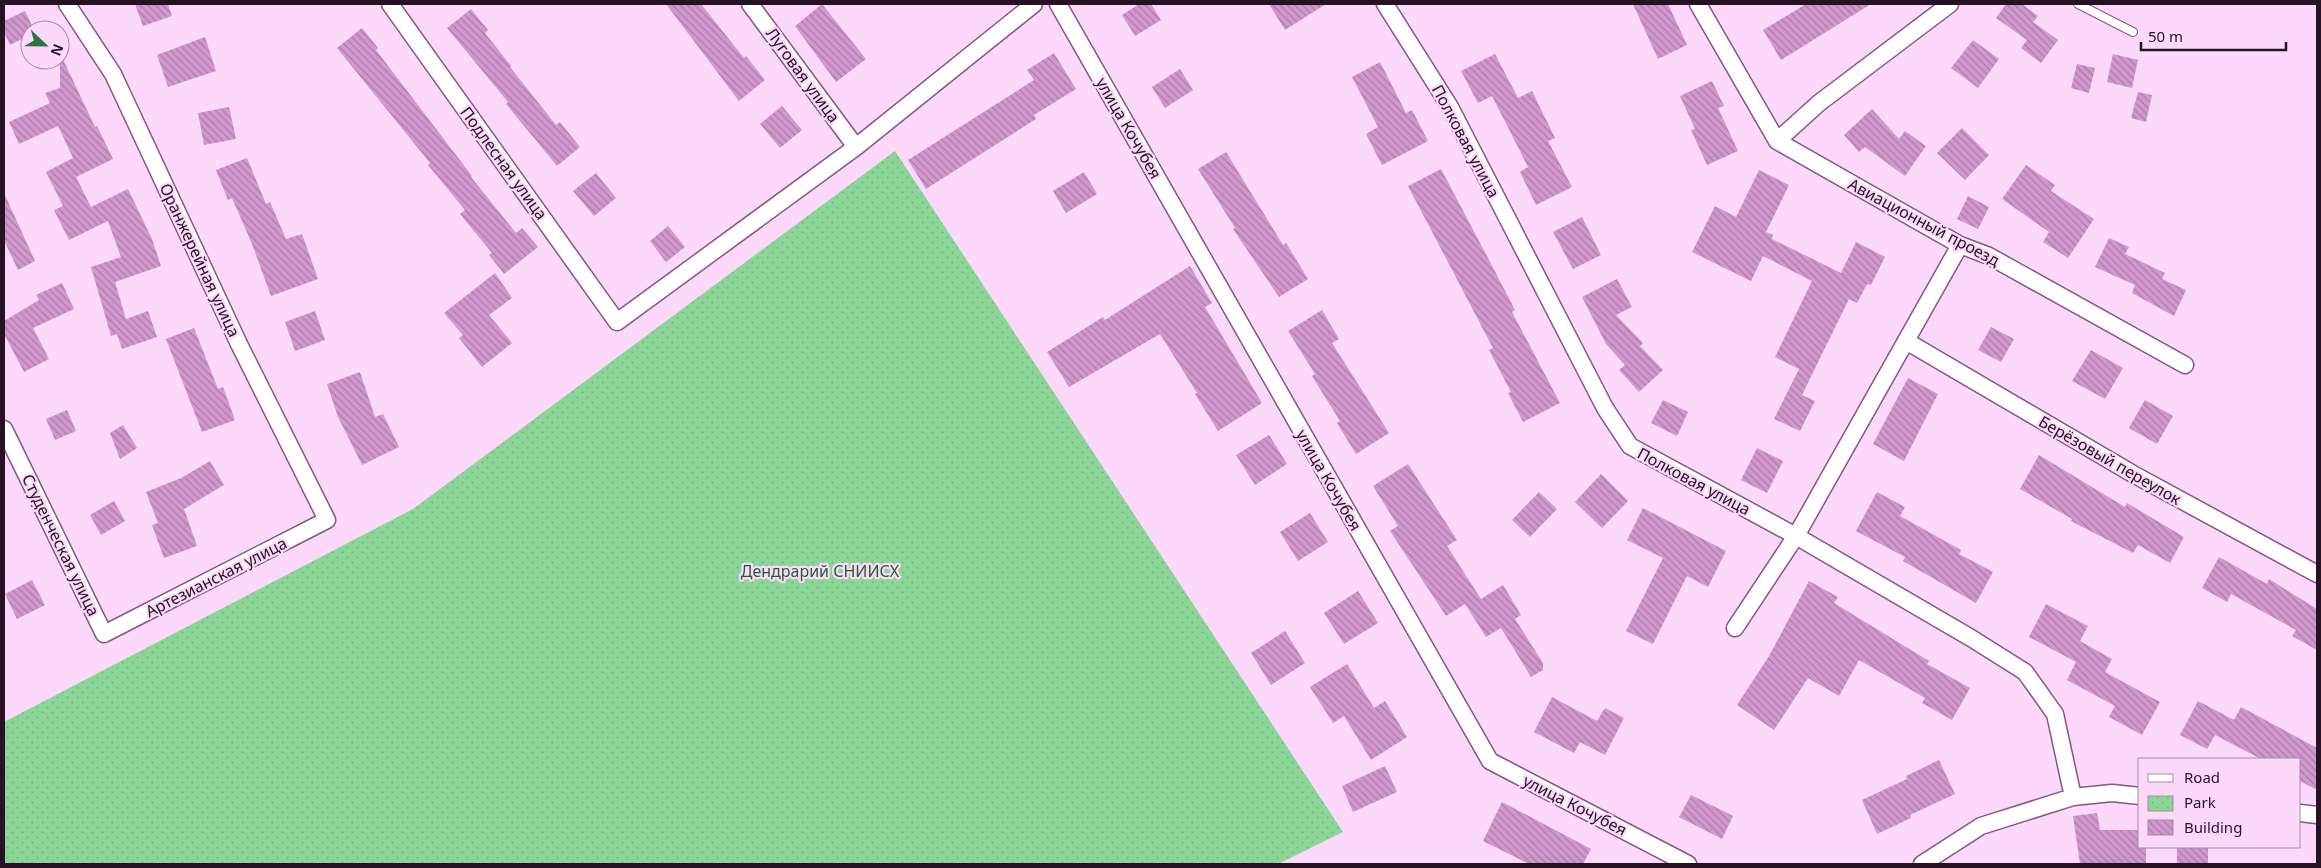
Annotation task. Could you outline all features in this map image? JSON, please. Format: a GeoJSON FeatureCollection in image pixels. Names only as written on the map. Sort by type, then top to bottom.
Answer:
{"type":"FeatureCollection","features":[{"type":"Feature","properties":{"kind":"street","name":"Оранжерейная улица"},"geometry":{"type":"LineString","coordinates":[[67,4],[113,74],[239,344],[327,520]]}},
{"type":"Feature","properties":{"kind":"street","name":"Подлесная улица"},"geometry":{"type":"LineString","coordinates":[[390,4],[617,322],[856,147]]}},
{"type":"Feature","properties":{"kind":"street","name":"Луговая улица"},"geometry":{"type":"LineString","coordinates":[[750,4],[856,147]]}},
{"type":"Feature","properties":{"kind":"street"},"geometry":{"type":"LineString","coordinates":[[856,147],[1034,4]]}},
{"type":"Feature","properties":{"kind":"street","name":"улица Кочубея"},"geometry":{"type":"LineString","coordinates":[[1058,4],[1490,762],[1688,864]]}},
{"type":"Feature","properties":{"kind":"street","name":"Полковая улица"},"geometry":{"type":"LineString","coordinates":[[1385,4],[1450,107],[1605,408],[1630,446],[1796,536],[1971,638],[2025,672],[2055,714],[2073,797]]}},
{"type":"Feature","properties":{"kind":"street"},"geometry":{"type":"LineString","coordinates":[[1698,4],[1777,142],[1819,103],[1950,4]]}},
{"type":"Feature","properties":{"kind":"street","name":"Авиационный проезд"},"geometry":{"type":"LineString","coordinates":[[1777,142],[1960,245],[1989,256],[2185,365]]}},
{"type":"Feature","properties":{"kind":"street"},"geometry":{"type":"LineString","coordinates":[[1735,628],[1796,536],[1960,245]]}},
{"type":"Feature","properties":{"kind":"street","name":"Берёзовый переулок"},"geometry":{"type":"LineString","coordinates":[[1906,341],[2133,474],[2317,574]]}},
{"type":"Feature","properties":{"kind":"street","name":"Студенческая улица"},"geometry":{"type":"LineString","coordinates":[[4,429],[104,634]]}},
{"type":"Feature","properties":{"kind":"street","name":"Артезианская улица"},"geometry":{"type":"LineString","coordinates":[[104,634],[327,520]]}},
{"type":"Feature","properties":{"kind":"street"},"geometry":{"type":"LineString","coordinates":[[1922,864],[1982,826],[2073,797],[2112,793],[2138,796]]}},
{"type":"Feature","properties":{"kind":"street"},"geometry":{"type":"LineString","coordinates":[[2301,813],[2317,815]]}},
{"type":"Feature","properties":{"kind":"lane"},"geometry":{"type":"LineString","coordinates":[[2078,4],[2133,32]]}},
{"type":"Feature","properties":{"kind":"green space","name":"Дендрарий СНИИСХ"},"geometry":{"type":"Polygon","coordinates":[[[895,151],[1343,832],[1278,864],[4,864],[4,722],[413,509],[895,151]]]}},
{"type":"Feature","properties":{"kind":"building"},"geometry":{"type":"Polygon","coordinates":[[[135,4],[168,4],[172,16],[143,26],[135,4]]]}},
{"type":"Feature","properties":{"kind":"building"},"geometry":{"type":"Polygon","coordinates":[[[666,4],[701,4],[744,58],[746,56],[765,80],[739,101],[666,4]]]}},
{"type":"Feature","properties":{"kind":"building"},"geometry":{"type":"Polygon","coordinates":[[[822,4],[866,59],[836,82],[795,26],[822,4]]]}},
{"type":"Feature","properties":{"kind":"building"},"geometry":{"type":"Polygon","coordinates":[[[1139,4],[1151,4],[1161,20],[1135,36],[1122,15],[1139,4]]]}},
{"type":"Feature","properties":{"kind":"building"},"geometry":{"type":"Polygon","coordinates":[[[1269,4],[1326,4],[1285,30],[1269,4]]]}},
{"type":"Feature","properties":{"kind":"building"},"geometry":{"type":"Polygon","coordinates":[[[1633,4],[1668,4],[1687,45],[1658,59],[1633,4]]]}},
{"type":"Feature","properties":{"kind":"building"},"geometry":{"type":"Polygon","coordinates":[[[1806,4],[1871,4],[1781,60],[1763,30],[1806,4]]]}},
{"type":"Feature","properties":{"kind":"building"},"geometry":{"type":"Polygon","coordinates":[[[2006,4],[2022,4],[2038,16],[2033,22],[2058,40],[2041,63],[2021,48],[2027,40],[1996,18],[2006,4]]]}},
{"type":"Feature","properties":{"kind":"building"},"geometry":{"type":"Polygon","coordinates":[[[471,9],[488,30],[485,33],[510,67],[556,125],[560,122],[580,147],[557,166],[506,104],[508,102],[447,28],[471,9]]]}},
{"type":"Feature","properties":{"kind":"building"},"geometry":{"type":"Polygon","coordinates":[[[25,11],[29,20],[20,20],[20,40],[10,45],[4,32],[4,21],[25,11]]]}},
{"type":"Feature","properties":{"kind":"building"},"geometry":{"type":"Polygon","coordinates":[[[362,28],[378,48],[376,50],[471,177],[516,233],[522,228],[538,247],[504,274],[489,255],[492,253],[460,214],[465,210],[428,165],[430,163],[337,48],[362,28]]]}},
{"type":"Feature","properties":{"kind":"building"},"geometry":{"type":"Polygon","coordinates":[[[205,37],[216,71],[168,87],[157,55],[205,37]]]}},
{"type":"Feature","properties":{"kind":"building"},"geometry":{"type":"Polygon","coordinates":[[[1973,40],[1999,59],[1978,88],[1951,68],[1973,40]]]}},
{"type":"Feature","properties":{"kind":"building"},"geometry":{"type":"Polygon","coordinates":[[[1054,53],[1076,89],[1034,115],[1036,119],[926,189],[908,160],[1034,80],[1027,70],[1054,53]]]}},
{"type":"Feature","properties":{"kind":"building"},"geometry":{"type":"Polygon","coordinates":[[[1495,54],[1518,98],[1532,91],[1555,138],[1548,141],[1572,187],[1536,205],[1520,172],[1528,167],[1492,96],[1478,103],[1461,71],[1495,54]]]}},
{"type":"Feature","properties":{"kind":"building"},"geometry":{"type":"Polygon","coordinates":[[[2113,54],[2138,60],[2132,88],[2107,82],[2113,54]]]}},
{"type":"Feature","properties":{"kind":"building"},"geometry":{"type":"Polygon","coordinates":[[[1380,62],[1406,113],[1412,110],[1428,141],[1382,165],[1366,134],[1378,127],[1352,77],[1380,62]]]}},
{"type":"Feature","properties":{"kind":"building"},"geometry":{"type":"Polygon","coordinates":[[[2077,64],[2095,68],[2089,93],[2071,88],[2077,64]]]}},
{"type":"Feature","properties":{"kind":"building"},"geometry":{"type":"Polygon","coordinates":[[[1180,69],[1193,90],[1165,108],[1152,87],[1180,69]]]}},
{"type":"Feature","properties":{"kind":"building"},"geometry":{"type":"Polygon","coordinates":[[[60,70],[68,70],[95,127],[97,126],[113,159],[76,177],[91,207],[128,189],[152,239],[161,266],[115,282],[126,319],[148,311],[157,337],[122,349],[117,334],[111,336],[91,267],[121,257],[108,221],[69,240],[54,210],[63,206],[46,172],[73,158],[58,126],[19,144],[9,122],[50,103],[45,93],[60,88],[60,70]]]}},
{"type":"Feature","properties":{"kind":"building"},"geometry":{"type":"Polygon","coordinates":[[[1712,81],[1724,106],[1718,108],[1738,151],[1707,165],[1691,130],[1695,129],[1680,96],[1712,81]]]}},
{"type":"Feature","properties":{"kind":"building"},"geometry":{"type":"Polygon","coordinates":[[[2138,92],[2152,95],[2146,122],[2131,118],[2138,92]]]}},
{"type":"Feature","properties":{"kind":"building"},"geometry":{"type":"Polygon","coordinates":[[[782,106],[802,130],[780,148],[760,124],[782,106]]]}},
{"type":"Feature","properties":{"kind":"building"},"geometry":{"type":"Polygon","coordinates":[[[229,107],[236,139],[204,145],[198,113],[229,107]]]}},
{"type":"Feature","properties":{"kind":"building"},"geometry":{"type":"Polygon","coordinates":[[[1872,109],[1899,139],[1905,131],[1926,146],[1905,176],[1865,147],[1859,152],[1844,135],[1872,109]]]}},
{"type":"Feature","properties":{"kind":"building"},"geometry":{"type":"Polygon","coordinates":[[[1962,128],[1989,155],[1965,180],[1937,153],[1962,128]]]}},
{"type":"Feature","properties":{"kind":"building"},"geometry":{"type":"Polygon","coordinates":[[[1226,152],[1283,245],[1286,243],[1308,279],[1279,297],[1233,229],[1235,228],[1198,169],[1226,152]]]}},
{"type":"Feature","properties":{"kind":"building"},"geometry":{"type":"Polygon","coordinates":[[[247,158],[266,204],[270,202],[286,239],[302,234],[318,279],[271,296],[252,244],[232,198],[228,200],[216,170],[247,158]]]}},
{"type":"Feature","properties":{"kind":"building"},"geometry":{"type":"Polygon","coordinates":[[[2026,165],[2055,185],[2051,191],[2094,219],[2068,258],[2043,242],[2049,232],[2002,199],[2026,165]]]}},
{"type":"Feature","properties":{"kind":"building"},"geometry":{"type":"Polygon","coordinates":[[[1441,169],[1515,310],[1512,312],[1560,403],[1523,422],[1508,393],[1511,392],[1489,350],[1493,348],[1408,186],[1441,169]]]}},
{"type":"Feature","properties":{"kind":"building"},"geometry":{"type":"Polygon","coordinates":[[[1759,170],[1789,185],[1766,232],[1773,235],[1772,239],[1841,273],[1856,242],[1885,257],[1871,285],[1867,284],[1857,303],[1849,299],[1802,395],[1815,401],[1800,431],[1774,419],[1799,369],[1775,357],[1812,281],[1763,256],[1751,281],[1692,252],[1715,206],[1736,217],[1759,170]]]}},
{"type":"Feature","properties":{"kind":"building"},"geometry":{"type":"Polygon","coordinates":[[[1084,172],[1097,194],[1066,213],[1053,191],[1084,172]]]}},
{"type":"Feature","properties":{"kind":"building"},"geometry":{"type":"Polygon","coordinates":[[[596,173],[616,198],[594,216],[573,191],[596,173]]]}},
{"type":"Feature","properties":{"kind":"building"},"geometry":{"type":"Polygon","coordinates":[[[4,193],[35,261],[18,270],[4,240],[4,193]]]}},
{"type":"Feature","properties":{"kind":"building"},"geometry":{"type":"Polygon","coordinates":[[[1968,196],[1989,207],[1978,229],[1957,219],[1968,196]]]}},
{"type":"Feature","properties":{"kind":"building"},"geometry":{"type":"Polygon","coordinates":[[[1582,217],[1601,255],[1573,269],[1553,232],[1582,217]]]}},
{"type":"Feature","properties":{"kind":"building"},"geometry":{"type":"Polygon","coordinates":[[[668,226],[685,247],[666,262],[650,241],[668,226]]]}},
{"type":"Feature","properties":{"kind":"building"},"geometry":{"type":"Polygon","coordinates":[[[2109,238],[2129,247],[2125,254],[2165,273],[2162,279],[2186,290],[2174,316],[2132,293],[2135,285],[2095,267],[2109,238]]]}},
{"type":"Feature","properties":{"kind":"building"},"geometry":{"type":"Polygon","coordinates":[[[1190,266],[1212,303],[1205,307],[1262,403],[1218,431],[1160,334],[1069,387],[1047,352],[1103,317],[1105,320],[1190,266]]]}},
{"type":"Feature","properties":{"kind":"building"},"geometry":{"type":"Polygon","coordinates":[[[495,273],[512,298],[489,315],[512,343],[482,367],[459,338],[463,335],[444,313],[495,273]]]}},
{"type":"Feature","properties":{"kind":"building"},"geometry":{"type":"Polygon","coordinates":[[[1617,279],[1632,307],[1616,315],[1643,343],[1640,346],[1663,370],[1639,392],[1619,370],[1625,365],[1606,344],[1582,297],[1617,279]]]}},
{"type":"Feature","properties":{"kind":"building"},"geometry":{"type":"Polygon","coordinates":[[[62,283],[74,309],[33,328],[49,359],[24,372],[4,334],[4,321],[39,300],[36,295],[62,283]]]}},
{"type":"Feature","properties":{"kind":"building"},"geometry":{"type":"Polygon","coordinates":[[[1322,310],[1339,339],[1332,343],[1389,433],[1356,454],[1337,423],[1340,421],[1312,376],[1315,374],[1288,331],[1322,310]]]}},
{"type":"Feature","properties":{"kind":"building"},"geometry":{"type":"Polygon","coordinates":[[[315,311],[325,340],[295,351],[285,322],[315,311]]]}},
{"type":"Feature","properties":{"kind":"building"},"geometry":{"type":"Polygon","coordinates":[[[1991,327],[2014,339],[2001,362],[1978,350],[1991,327]]]}},
{"type":"Feature","properties":{"kind":"building"},"geometry":{"type":"Polygon","coordinates":[[[194,328],[218,389],[223,387],[235,420],[202,432],[166,339],[194,328]]]}},
{"type":"Feature","properties":{"kind":"building"},"geometry":{"type":"Polygon","coordinates":[[[2091,350],[2123,368],[2105,399],[2072,381],[2091,350]]]}},
{"type":"Feature","properties":{"kind":"building"},"geometry":{"type":"Polygon","coordinates":[[[360,372],[375,417],[383,414],[399,447],[362,465],[338,417],[327,384],[360,372]]]}},
{"type":"Feature","properties":{"kind":"building"},"geometry":{"type":"Polygon","coordinates":[[[1908,378],[1938,394],[1904,461],[1873,444],[1908,378]]]}},
{"type":"Feature","properties":{"kind":"building"},"geometry":{"type":"Polygon","coordinates":[[[1663,400],[1688,412],[1677,436],[1651,423],[1663,400]]]}},
{"type":"Feature","properties":{"kind":"building"},"geometry":{"type":"Polygon","coordinates":[[[2145,400],[2173,416],[2157,444],[2129,428],[2145,400]]]}},
{"type":"Feature","properties":{"kind":"building"},"geometry":{"type":"Polygon","coordinates":[[[67,410],[76,431],[55,440],[46,419],[67,410]]]}},
{"type":"Feature","properties":{"kind":"building"},"geometry":{"type":"Polygon","coordinates":[[[123,425],[137,448],[120,459],[110,433],[123,425]]]}},
{"type":"Feature","properties":{"kind":"building"},"geometry":{"type":"Polygon","coordinates":[[[1269,435],[1287,464],[1255,485],[1236,455],[1269,435]]]}},
{"type":"Feature","properties":{"kind":"building"},"geometry":{"type":"Polygon","coordinates":[[[1757,448],[1783,461],[1767,493],[1741,480],[1757,448]]]}},
{"type":"Feature","properties":{"kind":"building"},"geometry":{"type":"Polygon","coordinates":[[[2039,455],[2125,507],[2127,503],[2184,537],[2170,563],[2138,545],[2133,553],[2071,521],[2072,519],[2020,489],[2039,455]]]}},
{"type":"Feature","properties":{"kind":"building"},"geometry":{"type":"Polygon","coordinates":[[[210,461],[224,485],[184,509],[197,546],[164,558],[152,525],[158,523],[146,492],[181,478],[210,461]]]}},
{"type":"Feature","properties":{"kind":"building"},"geometry":{"type":"Polygon","coordinates":[[[1408,464],[1457,540],[1447,546],[1481,599],[1503,585],[1521,615],[1515,619],[1543,663],[1543,670],[1531,677],[1501,628],[1486,637],[1465,604],[1446,616],[1390,531],[1398,526],[1373,486],[1408,464]]]}},
{"type":"Feature","properties":{"kind":"building"},"geometry":{"type":"Polygon","coordinates":[[[1601,474],[1628,501],[1602,528],[1575,502],[1601,474]]]}},
{"type":"Feature","properties":{"kind":"building"},"geometry":{"type":"Polygon","coordinates":[[[1539,492],[1557,509],[1530,537],[1512,520],[1539,492]]]}},
{"type":"Feature","properties":{"kind":"building"},"geometry":{"type":"Polygon","coordinates":[[[1877,492],[1905,507],[1900,516],[1961,550],[1959,554],[1993,572],[1976,603],[1903,561],[1905,557],[1856,531],[1877,492]]]}},
{"type":"Feature","properties":{"kind":"building"},"geometry":{"type":"Polygon","coordinates":[[[114,501],[125,521],[101,535],[90,515],[114,501]]]}},
{"type":"Feature","properties":{"kind":"building"},"geometry":{"type":"Polygon","coordinates":[[[1643,508],[1726,551],[1708,587],[1687,576],[1653,644],[1626,631],[1663,558],[1627,540],[1643,508]]]}},
{"type":"Feature","properties":{"kind":"building"},"geometry":{"type":"Polygon","coordinates":[[[1310,513],[1328,542],[1298,561],[1280,532],[1310,513]]]}},
{"type":"Feature","properties":{"kind":"building"},"geometry":{"type":"Polygon","coordinates":[[[2219,557],[2267,584],[2269,579],[2317,609],[2317,650],[2292,636],[2296,630],[2231,594],[2227,602],[2202,588],[2219,557]]]}},
{"type":"Feature","properties":{"kind":"building"},"geometry":{"type":"Polygon","coordinates":[[[32,580],[45,605],[17,619],[5,594],[32,580]]]}},
{"type":"Feature","properties":{"kind":"building"},"geometry":{"type":"Polygon","coordinates":[[[1809,581],[1838,597],[1834,603],[1929,661],[1927,664],[1970,688],[1952,720],[1922,703],[1925,698],[1859,660],[1839,696],[1808,678],[1774,730],[1737,705],[1769,656],[1809,581]]]}},
{"type":"Feature","properties":{"kind":"building"},"geometry":{"type":"Polygon","coordinates":[[[1358,591],[1378,623],[1344,644],[1324,613],[1358,591]]]}},
{"type":"Feature","properties":{"kind":"building"},"geometry":{"type":"Polygon","coordinates":[[[2046,604],[2088,626],[2080,641],[2112,659],[2105,672],[2160,702],[2142,735],[2109,717],[2115,706],[2067,680],[2076,662],[2029,637],[2046,604]]]}},
{"type":"Feature","properties":{"kind":"building"},"geometry":{"type":"Polygon","coordinates":[[[1285,631],[1305,663],[1271,685],[1251,653],[1285,631]]]}},
{"type":"Feature","properties":{"kind":"building"},"geometry":{"type":"Polygon","coordinates":[[[1347,664],[1374,708],[1385,701],[1407,737],[1371,760],[1344,716],[1333,723],[1310,687],[1347,664]]]}},
{"type":"Feature","properties":{"kind":"building"},"geometry":{"type":"Polygon","coordinates":[[[1552,697],[1597,721],[1605,708],[1624,718],[1605,755],[1580,742],[1574,753],[1534,732],[1552,697]]]}},
{"type":"Feature","properties":{"kind":"building"},"geometry":{"type":"Polygon","coordinates":[[[2198,701],[2234,720],[2241,707],[2317,748],[2317,790],[2301,782],[2301,758],[2259,758],[2215,735],[2207,749],[2180,735],[2198,701]]]}},
{"type":"Feature","properties":{"kind":"building"},"geometry":{"type":"Polygon","coordinates":[[[1939,760],[1955,794],[1910,815],[1911,818],[1877,834],[1862,800],[1907,779],[1906,776],[1939,760]]]}},
{"type":"Feature","properties":{"kind":"building"},"geometry":{"type":"Polygon","coordinates":[[[1385,766],[1397,792],[1353,812],[1342,786],[1385,766]]]}},
{"type":"Feature","properties":{"kind":"building"},"geometry":{"type":"Polygon","coordinates":[[[1691,795],[1733,816],[1722,839],[1679,817],[1691,795]]]}},
{"type":"Feature","properties":{"kind":"building"},"geometry":{"type":"Polygon","coordinates":[[[1502,802],[1591,849],[1583,864],[1529,864],[1483,841],[1502,802]]]}},
{"type":"Feature","properties":{"kind":"building"},"geometry":{"type":"Polygon","coordinates":[[[2097,813],[2100,830],[2138,830],[2138,848],[2146,848],[2146,864],[2080,864],[2073,816],[2097,813]]]}},
{"type":"Feature","properties":{"kind":"building"},"geometry":{"type":"Polygon","coordinates":[[[2177,848],[2208,848],[2208,864],[2177,864],[2177,848]]]}}]}
